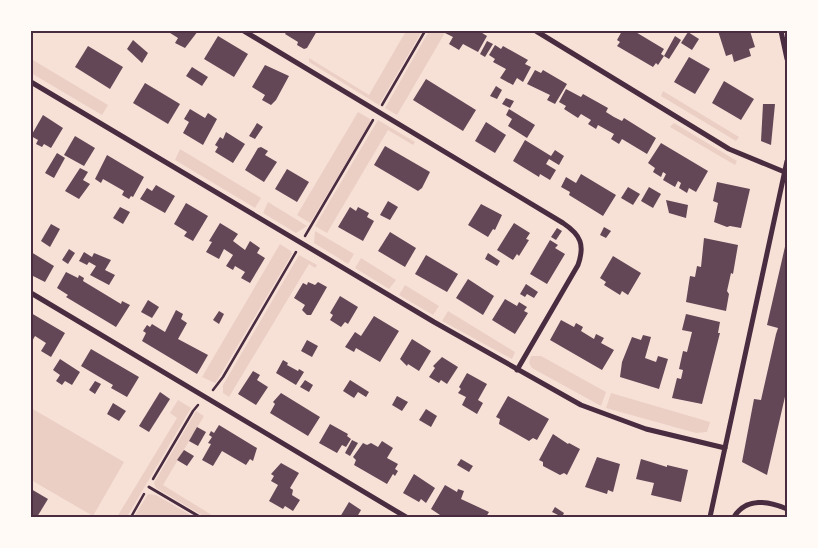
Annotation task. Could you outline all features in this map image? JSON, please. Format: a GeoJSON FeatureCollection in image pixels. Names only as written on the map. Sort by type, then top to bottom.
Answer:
{"type":"FeatureCollection","features":[{"type":"Feature","properties":{"kind":"street"},"geometry":{"type":"LineString","coordinates":[[244,31],[572,229],[582,243],[582,252],[578,265],[517,370]]}},
{"type":"Feature","properties":{"kind":"street"},"geometry":{"type":"LineString","coordinates":[[536,31],[729,150],[786,173]]}},
{"type":"Feature","properties":{"kind":"street"},"geometry":{"type":"LineString","coordinates":[[781,31],[787,59]]}},
{"type":"Feature","properties":{"kind":"street"},"geometry":{"type":"LineString","coordinates":[[31,82],[517,370],[581,405],[615,419],[726,448]]}},
{"type":"Feature","properties":{"kind":"street"},"geometry":{"type":"LineString","coordinates":[[710,517],[786,173],[787,161]]}},
{"type":"Feature","properties":{"kind":"street"},"geometry":{"type":"LineString","coordinates":[[31,293],[207,396],[406,517]]}},
{"type":"Feature","properties":{"kind":"street"},"geometry":{"type":"LineString","coordinates":[[734,517],[738,511],[751,503],[767,501],[787,509]]}},
{"type":"Feature","properties":{"kind":"lane"},"geometry":{"type":"LineString","coordinates":[[149,487],[200,517]]}},
{"type":"Feature","properties":{"kind":"path"},"geometry":{"type":"LineString","coordinates":[[131,517],[192,411],[224,377],[425,31]]}},
{"type":"Feature","properties":{"kind":"shaded area"},"geometry":{"type":"Polygon","coordinates":[[[406,31],[422,31],[379,105],[309,62],[309,58],[369,95],[406,31]]]}},
{"type":"Feature","properties":{"kind":"shaded area"},"geometry":{"type":"Polygon","coordinates":[[[429,31],[446,31],[397,115],[385,108],[429,31]]]}},
{"type":"Feature","properties":{"kind":"shaded area"},"geometry":{"type":"Polygon","coordinates":[[[33,60],[108,105],[102,115],[31,73],[33,60]]]}},
{"type":"Feature","properties":{"kind":"shaded area"},"geometry":{"type":"Polygon","coordinates":[[[663,91],[739,137],[736,141],[661,96],[663,91]]]}},
{"type":"Feature","properties":{"kind":"shaded area"},"geometry":{"type":"Polygon","coordinates":[[[358,112],[370,119],[370,123],[310,223],[297,215],[358,112]]]}},
{"type":"Feature","properties":{"kind":"shaded area"},"geometry":{"type":"Polygon","coordinates":[[[378,120],[415,142],[413,145],[388,130],[327,233],[315,226],[378,120]]]}},
{"type":"Feature","properties":{"kind":"shaded area"},"geometry":{"type":"Polygon","coordinates":[[[674,123],[737,161],[735,165],[670,127],[674,123]]]}},
{"type":"Feature","properties":{"kind":"shaded area"},"geometry":{"type":"Polygon","coordinates":[[[180,149],[261,198],[255,208],[175,160],[180,149]]]}},
{"type":"Feature","properties":{"kind":"shaded area"},"geometry":{"type":"Polygon","coordinates":[[[268,202],[307,226],[296,233],[263,213],[268,202]]]}},
{"type":"Feature","properties":{"kind":"shaded area"},"geometry":{"type":"Polygon","coordinates":[[[315,231],[354,254],[348,264],[314,243],[315,231]]]}},
{"type":"Feature","properties":{"kind":"shaded area"},"geometry":{"type":"Polygon","coordinates":[[[280,244],[291,251],[292,254],[218,379],[215,383],[202,377],[280,244]]]}},
{"type":"Feature","properties":{"kind":"shaded area"},"geometry":{"type":"Polygon","coordinates":[[[299,255],[317,265],[315,268],[309,264],[229,397],[223,393],[223,385],[299,255]]]}},
{"type":"Feature","properties":{"kind":"shaded area"},"geometry":{"type":"Polygon","coordinates":[[[361,258],[396,280],[389,289],[355,268],[361,258]]]}},
{"type":"Feature","properties":{"kind":"shaded area"},"geometry":{"type":"Polygon","coordinates":[[[405,285],[439,306],[433,315],[399,295],[405,285]]]}},
{"type":"Feature","properties":{"kind":"shaded area"},"geometry":{"type":"Polygon","coordinates":[[[448,311],[515,352],[512,359],[442,321],[448,311]]]}},
{"type":"Feature","properties":{"kind":"shaded area"},"geometry":{"type":"Polygon","coordinates":[[[531,356],[541,356],[606,392],[601,406],[532,368],[529,363],[531,356]]]}},
{"type":"Feature","properties":{"kind":"shaded area"},"geometry":{"type":"Polygon","coordinates":[[[611,393],[710,422],[707,432],[696,433],[606,408],[611,393]]]}},
{"type":"Feature","properties":{"kind":"shaded area"},"geometry":{"type":"Polygon","coordinates":[[[178,400],[191,408],[127,517],[117,517],[177,418],[170,413],[178,400]]]}},
{"type":"Feature","properties":{"kind":"shaded area"},"geometry":{"type":"Polygon","coordinates":[[[31,408],[124,462],[93,516],[31,480],[31,408]]]}},
{"type":"Feature","properties":{"kind":"shaded area"},"geometry":{"type":"Polygon","coordinates":[[[196,411],[204,416],[163,485],[215,517],[205,517],[156,488],[154,483],[196,411]]]}},
{"type":"Feature","properties":{"kind":"shaded area"},"geometry":{"type":"Polygon","coordinates":[[[148,494],[156,495],[194,517],[134,517],[148,494]]]}},
{"type":"Feature","properties":{"kind":"building"},"geometry":{"type":"Polygon","coordinates":[[[167,31],[198,31],[185,48],[175,43],[178,38],[167,31]]]}},
{"type":"Feature","properties":{"kind":"building"},"geometry":{"type":"Polygon","coordinates":[[[287,31],[317,31],[307,48],[304,49],[297,45],[298,42],[285,34],[287,31]]]}},
{"type":"Feature","properties":{"kind":"building"},"geometry":{"type":"Polygon","coordinates":[[[446,31],[479,31],[487,36],[478,52],[463,44],[459,50],[449,44],[453,37],[445,33],[446,31]]]}},
{"type":"Feature","properties":{"kind":"building"},"geometry":{"type":"Polygon","coordinates":[[[622,31],[625,33],[634,31],[664,49],[661,54],[664,56],[658,65],[656,63],[653,67],[617,46],[620,42],[617,40],[622,31]]]}},
{"type":"Feature","properties":{"kind":"building"},"geometry":{"type":"Polygon","coordinates":[[[718,31],[750,31],[755,47],[749,49],[751,56],[734,62],[732,54],[726,56],[718,31]]]}},
{"type":"Feature","properties":{"kind":"building"},"geometry":{"type":"Polygon","coordinates":[[[688,32],[699,39],[692,50],[681,43],[688,32]]]}},
{"type":"Feature","properties":{"kind":"building"},"geometry":{"type":"Polygon","coordinates":[[[218,36],[248,54],[234,77],[204,59],[218,36]]]}},
{"type":"Feature","properties":{"kind":"building"},"geometry":{"type":"Polygon","coordinates":[[[675,36],[681,40],[669,59],[664,56],[675,36]]]}},
{"type":"Feature","properties":{"kind":"building"},"geometry":{"type":"Polygon","coordinates":[[[133,40],[148,53],[142,63],[127,49],[133,40]]]}},
{"type":"Feature","properties":{"kind":"building"},"geometry":{"type":"Polygon","coordinates":[[[487,41],[493,44],[485,57],[480,54],[487,41]]]}},
{"type":"Feature","properties":{"kind":"building"},"geometry":{"type":"Polygon","coordinates":[[[495,45],[501,49],[503,46],[528,60],[525,64],[531,67],[523,82],[517,78],[513,85],[500,78],[506,69],[493,62],[495,59],[489,55],[495,45]]]}},
{"type":"Feature","properties":{"kind":"building"},"geometry":{"type":"Polygon","coordinates":[[[88,46],[123,67],[110,89],[75,67],[88,46]]]}},
{"type":"Feature","properties":{"kind":"building"},"geometry":{"type":"Polygon","coordinates":[[[689,57],[710,69],[695,94],[674,82],[689,57]]]}},
{"type":"Feature","properties":{"kind":"building"},"geometry":{"type":"Polygon","coordinates":[[[265,65],[289,76],[276,100],[271,105],[262,100],[265,95],[252,87],[265,65]]]}},
{"type":"Feature","properties":{"kind":"building"},"geometry":{"type":"Polygon","coordinates":[[[192,67],[208,77],[202,86],[186,76],[192,67]]]}},
{"type":"Feature","properties":{"kind":"building"},"geometry":{"type":"Polygon","coordinates":[[[535,70],[541,73],[543,70],[567,84],[555,104],[547,100],[550,95],[527,84],[535,70]]]}},
{"type":"Feature","properties":{"kind":"building"},"geometry":{"type":"Polygon","coordinates":[[[426,79],[476,110],[463,131],[413,100],[426,79]]]}},
{"type":"Feature","properties":{"kind":"building"},"geometry":{"type":"Polygon","coordinates":[[[724,81],[754,99],[741,120],[712,103],[724,81]]]}},
{"type":"Feature","properties":{"kind":"building"},"geometry":{"type":"Polygon","coordinates":[[[145,83],[180,104],[168,124],[133,103],[145,83]]]}},
{"type":"Feature","properties":{"kind":"building"},"geometry":{"type":"Polygon","coordinates":[[[496,86],[502,90],[497,99],[490,96],[496,86]]]}},
{"type":"Feature","properties":{"kind":"building"},"geometry":{"type":"Polygon","coordinates":[[[566,89],[581,97],[583,94],[608,108],[606,112],[614,117],[622,121],[624,118],[656,138],[647,154],[622,139],[619,144],[611,139],[614,134],[598,125],[596,129],[588,124],[591,120],[581,114],[578,118],[564,109],[566,106],[559,102],[566,89]]]}},
{"type":"Feature","properties":{"kind":"building"},"geometry":{"type":"Polygon","coordinates":[[[506,98],[514,101],[510,108],[502,104],[506,98]]]}},
{"type":"Feature","properties":{"kind":"building"},"geometry":{"type":"Polygon","coordinates":[[[763,104],[775,104],[771,145],[761,141],[763,104]]]}},
{"type":"Feature","properties":{"kind":"building"},"geometry":{"type":"Polygon","coordinates":[[[190,109],[205,118],[208,113],[217,119],[203,145],[183,133],[189,122],[184,119],[190,109]]]}},
{"type":"Feature","properties":{"kind":"building"},"geometry":{"type":"Polygon","coordinates":[[[509,109],[535,125],[527,138],[508,126],[512,119],[506,115],[509,109]]]}},
{"type":"Feature","properties":{"kind":"building"},"geometry":{"type":"Polygon","coordinates":[[[43,115],[63,128],[51,148],[44,144],[42,147],[36,144],[38,140],[31,136],[43,115]]]}},
{"type":"Feature","properties":{"kind":"building"},"geometry":{"type":"Polygon","coordinates":[[[486,122],[506,135],[495,153],[475,141],[486,122]]]}},
{"type":"Feature","properties":{"kind":"building"},"geometry":{"type":"Polygon","coordinates":[[[257,123],[263,127],[255,139],[249,136],[257,123]]]}},
{"type":"Feature","properties":{"kind":"building"},"geometry":{"type":"Polygon","coordinates":[[[226,132],[245,144],[233,163],[215,152],[218,147],[215,145],[220,137],[223,139],[226,132]]]}},
{"type":"Feature","properties":{"kind":"building"},"geometry":{"type":"Polygon","coordinates":[[[75,136],[95,148],[84,166],[64,155],[75,136]]]}},
{"type":"Feature","properties":{"kind":"building"},"geometry":{"type":"Polygon","coordinates":[[[525,140],[551,156],[555,150],[564,156],[559,165],[549,159],[546,164],[556,170],[550,180],[540,174],[539,177],[513,161],[525,140]]]}},
{"type":"Feature","properties":{"kind":"building"},"geometry":{"type":"Polygon","coordinates":[[[661,143],[708,171],[696,192],[689,188],[687,193],[679,188],[681,183],[678,181],[675,187],[663,180],[666,174],[663,172],[661,177],[653,172],[655,168],[648,163],[661,143]]]}},
{"type":"Feature","properties":{"kind":"building"},"geometry":{"type":"Polygon","coordinates":[[[385,146],[430,172],[422,188],[418,191],[374,165],[385,146]]]}},
{"type":"Feature","properties":{"kind":"building"},"geometry":{"type":"Polygon","coordinates":[[[261,147],[268,151],[265,155],[277,162],[264,182],[245,170],[258,148],[261,147]]]}},
{"type":"Feature","properties":{"kind":"building"},"geometry":{"type":"Polygon","coordinates":[[[57,153],[65,158],[54,178],[45,173],[57,153]]]}},
{"type":"Feature","properties":{"kind":"building"},"geometry":{"type":"Polygon","coordinates":[[[107,155],[144,177],[133,197],[131,196],[129,199],[122,195],[124,191],[103,179],[101,183],[95,179],[107,155]]]}},
{"type":"Feature","properties":{"kind":"building"},"geometry":{"type":"Polygon","coordinates":[[[80,168],[88,172],[83,180],[90,184],[79,199],[65,191],[80,168]]]}},
{"type":"Feature","properties":{"kind":"building"},"geometry":{"type":"Polygon","coordinates":[[[287,169],[309,182],[297,202],[275,189],[287,169]]]}},
{"type":"Feature","properties":{"kind":"building"},"geometry":{"type":"Polygon","coordinates":[[[581,174],[616,195],[603,216],[569,195],[570,192],[561,187],[566,177],[576,183],[581,174]]]}},
{"type":"Feature","properties":{"kind":"building"},"geometry":{"type":"Polygon","coordinates":[[[717,182],[750,189],[741,228],[727,227],[714,222],[718,203],[713,201],[717,182]]]}},
{"type":"Feature","properties":{"kind":"building"},"geometry":{"type":"Polygon","coordinates":[[[156,185],[175,196],[165,213],[140,199],[147,188],[152,191],[156,185]]]}},
{"type":"Feature","properties":{"kind":"building"},"geometry":{"type":"Polygon","coordinates":[[[628,187],[640,194],[633,205],[621,198],[628,187]]]}},
{"type":"Feature","properties":{"kind":"building"},"geometry":{"type":"Polygon","coordinates":[[[649,187],[661,194],[653,208],[641,201],[649,187]]]}},
{"type":"Feature","properties":{"kind":"building"},"geometry":{"type":"Polygon","coordinates":[[[666,200],[688,205],[686,218],[669,213],[666,200]]]}},
{"type":"Feature","properties":{"kind":"building"},"geometry":{"type":"Polygon","coordinates":[[[388,201],[398,207],[390,220],[380,215],[388,201]]]}},
{"type":"Feature","properties":{"kind":"building"},"geometry":{"type":"Polygon","coordinates":[[[186,203],[208,216],[193,241],[184,236],[187,232],[174,224],[186,203]]]}},
{"type":"Feature","properties":{"kind":"building"},"geometry":{"type":"Polygon","coordinates":[[[481,204],[502,215],[495,230],[493,229],[488,237],[468,225],[481,204]]]}},
{"type":"Feature","properties":{"kind":"building"},"geometry":{"type":"Polygon","coordinates":[[[120,207],[130,212],[123,224],[113,218],[120,207]]]}},
{"type":"Feature","properties":{"kind":"building"},"geometry":{"type":"Polygon","coordinates":[[[350,207],[356,211],[358,207],[369,213],[367,217],[374,221],[363,241],[338,227],[350,207]]]}},
{"type":"Feature","properties":{"kind":"building"},"geometry":{"type":"Polygon","coordinates":[[[220,223],[238,234],[233,241],[245,250],[250,241],[260,248],[257,253],[265,258],[250,283],[241,278],[245,272],[235,266],[233,270],[226,266],[233,255],[224,249],[219,259],[206,252],[212,242],[209,241],[220,223]]]}},
{"type":"Feature","properties":{"kind":"building"},"geometry":{"type":"Polygon","coordinates":[[[514,223],[530,233],[526,239],[529,240],[519,256],[517,254],[513,260],[497,250],[514,223]]]}},
{"type":"Feature","properties":{"kind":"building"},"geometry":{"type":"Polygon","coordinates":[[[51,224],[60,229],[50,247],[41,241],[51,224]]]}},
{"type":"Feature","properties":{"kind":"building"},"geometry":{"type":"Polygon","coordinates":[[[604,227],[611,231],[606,238],[600,235],[604,227]]]}},
{"type":"Feature","properties":{"kind":"building"},"geometry":{"type":"Polygon","coordinates":[[[557,228],[562,231],[556,240],[551,237],[557,228]]]}},
{"type":"Feature","properties":{"kind":"building"},"geometry":{"type":"Polygon","coordinates":[[[390,232],[416,248],[405,267],[378,251],[390,232]]]}},
{"type":"Feature","properties":{"kind":"building"},"geometry":{"type":"Polygon","coordinates":[[[704,238],[738,245],[733,274],[731,273],[727,291],[729,294],[726,311],[686,302],[690,276],[695,277],[697,266],[701,267],[704,238]]]}},
{"type":"Feature","properties":{"kind":"building"},"geometry":{"type":"Polygon","coordinates":[[[787,238],[787,388],[767,475],[742,462],[754,399],[761,400],[778,328],[767,325],[787,238]]]}},
{"type":"Feature","properties":{"kind":"building"},"geometry":{"type":"Polygon","coordinates":[[[550,240],[558,245],[555,248],[565,254],[547,284],[530,274],[550,240]]]}},
{"type":"Feature","properties":{"kind":"building"},"geometry":{"type":"Polygon","coordinates":[[[69,249],[75,253],[68,264],[62,260],[69,249]]]}},
{"type":"Feature","properties":{"kind":"building"},"geometry":{"type":"Polygon","coordinates":[[[31,252],[54,266],[45,282],[31,275],[31,252]]]}},
{"type":"Feature","properties":{"kind":"building"},"geometry":{"type":"Polygon","coordinates":[[[84,252],[92,257],[94,253],[111,260],[105,270],[115,275],[109,285],[90,275],[96,266],[89,262],[87,265],[79,261],[84,252]]]}},
{"type":"Feature","properties":{"kind":"building"},"geometry":{"type":"Polygon","coordinates":[[[488,253],[500,261],[497,266],[485,259],[488,253]]]}},
{"type":"Feature","properties":{"kind":"building"},"geometry":{"type":"Polygon","coordinates":[[[426,255],[458,274],[447,292],[415,274],[426,255]]]}},
{"type":"Feature","properties":{"kind":"building"},"geometry":{"type":"Polygon","coordinates":[[[613,256],[641,273],[628,295],[622,291],[620,295],[604,285],[606,282],[600,278],[613,256]]]}},
{"type":"Feature","properties":{"kind":"building"},"geometry":{"type":"Polygon","coordinates":[[[66,272],[78,278],[79,275],[84,278],[83,281],[121,304],[122,301],[130,305],[116,327],[66,297],[68,295],[57,288],[66,272]]]}},
{"type":"Feature","properties":{"kind":"building"},"geometry":{"type":"Polygon","coordinates":[[[468,279],[494,296],[483,315],[456,298],[468,279]]]}},
{"type":"Feature","properties":{"kind":"building"},"geometry":{"type":"Polygon","coordinates":[[[308,282],[315,285],[318,282],[327,287],[311,315],[307,315],[302,310],[305,305],[294,298],[303,283],[307,285],[308,282]]]}},
{"type":"Feature","properties":{"kind":"building"},"geometry":{"type":"Polygon","coordinates":[[[526,284],[538,292],[534,298],[527,294],[525,297],[520,294],[526,284]]]}},
{"type":"Feature","properties":{"kind":"building"},"geometry":{"type":"Polygon","coordinates":[[[340,296],[358,307],[348,324],[345,322],[341,327],[330,320],[333,315],[330,313],[340,296]]]}},
{"type":"Feature","properties":{"kind":"building"},"geometry":{"type":"Polygon","coordinates":[[[505,299],[517,306],[519,302],[527,307],[524,311],[528,313],[515,334],[492,320],[505,299]]]}},
{"type":"Feature","properties":{"kind":"building"},"geometry":{"type":"Polygon","coordinates":[[[148,300],[159,307],[152,318],[141,312],[148,300]]]}},
{"type":"Feature","properties":{"kind":"building"},"geometry":{"type":"Polygon","coordinates":[[[176,310],[183,314],[181,319],[187,323],[178,339],[208,355],[197,374],[142,341],[146,333],[143,331],[147,325],[150,327],[152,324],[165,332],[176,310]]]}},
{"type":"Feature","properties":{"kind":"building"},"geometry":{"type":"Polygon","coordinates":[[[219,311],[224,314],[219,324],[213,320],[219,311]]]}},
{"type":"Feature","properties":{"kind":"building"},"geometry":{"type":"Polygon","coordinates":[[[31,313],[65,333],[51,357],[41,351],[46,343],[35,336],[31,343],[31,313]]]}},
{"type":"Feature","properties":{"kind":"building"},"geometry":{"type":"Polygon","coordinates":[[[686,314],[720,322],[718,333],[720,333],[702,404],[672,398],[677,378],[681,379],[683,370],[679,369],[683,351],[687,352],[692,332],[682,330],[686,314]]]}},
{"type":"Feature","properties":{"kind":"building"},"geometry":{"type":"Polygon","coordinates":[[[374,316],[399,331],[380,362],[356,348],[354,352],[345,347],[355,332],[361,336],[374,316]]]}},
{"type":"Feature","properties":{"kind":"building"},"geometry":{"type":"Polygon","coordinates":[[[561,320],[574,327],[576,323],[583,327],[581,331],[594,339],[596,334],[604,338],[601,343],[614,350],[602,370],[550,340],[561,320]]]}},
{"type":"Feature","properties":{"kind":"building"},"geometry":{"type":"Polygon","coordinates":[[[643,335],[651,337],[645,358],[656,362],[658,356],[668,359],[659,389],[620,377],[622,362],[632,337],[641,340],[643,335]]]}},
{"type":"Feature","properties":{"kind":"building"},"geometry":{"type":"Polygon","coordinates":[[[412,339],[431,351],[419,371],[408,364],[407,366],[400,359],[412,339]]]}},
{"type":"Feature","properties":{"kind":"building"},"geometry":{"type":"Polygon","coordinates":[[[307,340],[318,346],[312,357],[301,351],[307,340]]]}},
{"type":"Feature","properties":{"kind":"building"},"geometry":{"type":"Polygon","coordinates":[[[91,349],[139,377],[127,397],[111,388],[113,385],[81,366],[91,349]]]}},
{"type":"Feature","properties":{"kind":"building"},"geometry":{"type":"Polygon","coordinates":[[[442,357],[458,367],[447,384],[441,380],[439,383],[429,377],[435,368],[433,366],[442,357]]]}},
{"type":"Feature","properties":{"kind":"building"},"geometry":{"type":"Polygon","coordinates":[[[60,359],[80,372],[72,385],[65,381],[62,385],[56,381],[60,375],[53,370],[60,359]]]}},
{"type":"Feature","properties":{"kind":"building"},"geometry":{"type":"Polygon","coordinates":[[[283,360],[288,363],[287,365],[304,372],[296,385],[276,373],[283,360]]]}},
{"type":"Feature","properties":{"kind":"building"},"geometry":{"type":"Polygon","coordinates":[[[253,371],[260,375],[257,380],[268,387],[256,405],[238,394],[253,371]]]}},
{"type":"Feature","properties":{"kind":"building"},"geometry":{"type":"Polygon","coordinates":[[[467,373],[487,384],[478,400],[483,403],[477,414],[462,405],[466,397],[458,393],[461,389],[459,387],[467,373]]]}},
{"type":"Feature","properties":{"kind":"building"},"geometry":{"type":"Polygon","coordinates":[[[305,380],[313,385],[309,392],[300,387],[305,380]]]}},
{"type":"Feature","properties":{"kind":"building"},"geometry":{"type":"Polygon","coordinates":[[[350,380],[369,392],[366,397],[358,392],[354,398],[343,391],[350,380]]]}},
{"type":"Feature","properties":{"kind":"building"},"geometry":{"type":"Polygon","coordinates":[[[95,381],[101,384],[95,394],[89,390],[95,381]]]}},
{"type":"Feature","properties":{"kind":"building"},"geometry":{"type":"Polygon","coordinates":[[[160,392],[170,399],[149,432],[139,426],[160,392]]]}},
{"type":"Feature","properties":{"kind":"building"},"geometry":{"type":"Polygon","coordinates":[[[281,393],[320,417],[308,436],[270,413],[275,404],[273,402],[281,393]]]}},
{"type":"Feature","properties":{"kind":"building"},"geometry":{"type":"Polygon","coordinates":[[[397,396],[408,402],[402,411],[392,405],[397,396]]]}},
{"type":"Feature","properties":{"kind":"building"},"geometry":{"type":"Polygon","coordinates":[[[508,396],[549,419],[537,440],[533,438],[529,441],[499,424],[500,419],[496,417],[508,396]]]}},
{"type":"Feature","properties":{"kind":"building"},"geometry":{"type":"Polygon","coordinates":[[[113,403],[126,411],[119,421],[107,414],[113,403]]]}},
{"type":"Feature","properties":{"kind":"building"},"geometry":{"type":"Polygon","coordinates":[[[426,409],[437,416],[431,427],[419,420],[426,409]]]}},
{"type":"Feature","properties":{"kind":"building"},"geometry":{"type":"Polygon","coordinates":[[[330,424],[348,434],[347,436],[351,439],[346,447],[342,445],[337,453],[319,443],[330,424]]]}},
{"type":"Feature","properties":{"kind":"building"},"geometry":{"type":"Polygon","coordinates":[[[219,425],[257,448],[253,461],[250,459],[246,465],[222,451],[213,466],[202,460],[211,444],[208,443],[212,437],[209,435],[211,431],[214,433],[219,425]]]}},
{"type":"Feature","properties":{"kind":"building"},"geometry":{"type":"Polygon","coordinates":[[[197,427],[206,432],[198,446],[189,441],[197,427]]]}},
{"type":"Feature","properties":{"kind":"building"},"geometry":{"type":"Polygon","coordinates":[[[553,434],[580,449],[567,475],[564,473],[560,475],[543,466],[543,462],[539,460],[553,434]]]}},
{"type":"Feature","properties":{"kind":"building"},"geometry":{"type":"Polygon","coordinates":[[[352,440],[358,443],[350,456],[345,453],[352,440]]]}},
{"type":"Feature","properties":{"kind":"building"},"geometry":{"type":"Polygon","coordinates":[[[382,441],[393,448],[387,458],[398,464],[395,469],[398,471],[395,476],[393,474],[387,484],[354,465],[356,460],[353,457],[363,443],[367,445],[371,443],[378,447],[382,441]]]}},
{"type":"Feature","properties":{"kind":"building"},"geometry":{"type":"Polygon","coordinates":[[[184,450],[194,456],[187,466],[177,460],[184,450]]]}},
{"type":"Feature","properties":{"kind":"building"},"geometry":{"type":"Polygon","coordinates":[[[597,457],[620,464],[613,492],[608,490],[607,494],[585,487],[597,457]]]}},
{"type":"Feature","properties":{"kind":"building"},"geometry":{"type":"Polygon","coordinates":[[[461,459],[473,466],[469,472],[457,465],[461,459]]]}},
{"type":"Feature","properties":{"kind":"building"},"geometry":{"type":"Polygon","coordinates":[[[641,459],[667,467],[667,465],[688,470],[681,502],[651,495],[654,483],[636,479],[641,459]]]}},
{"type":"Feature","properties":{"kind":"building"},"geometry":{"type":"Polygon","coordinates":[[[281,463],[299,473],[290,488],[293,490],[292,495],[300,500],[293,511],[285,506],[283,509],[269,501],[278,485],[271,481],[274,476],[271,474],[281,463]]]}},
{"type":"Feature","properties":{"kind":"building"},"geometry":{"type":"Polygon","coordinates":[[[414,474],[435,488],[426,503],[421,499],[419,502],[403,493],[414,474]]]}},
{"type":"Feature","properties":{"kind":"building"},"geometry":{"type":"Polygon","coordinates":[[[445,485],[457,492],[458,489],[464,491],[461,499],[489,512],[486,517],[443,517],[431,509],[445,485]]]}},
{"type":"Feature","properties":{"kind":"building"},"geometry":{"type":"Polygon","coordinates":[[[31,489],[48,499],[37,517],[31,517],[31,489]]]}},
{"type":"Feature","properties":{"kind":"building"},"geometry":{"type":"Polygon","coordinates":[[[349,502],[361,510],[357,517],[340,517],[349,502]]]}},
{"type":"Feature","properties":{"kind":"building"},"geometry":{"type":"Polygon","coordinates":[[[555,507],[564,513],[562,517],[552,512],[555,507]]]}}]}
